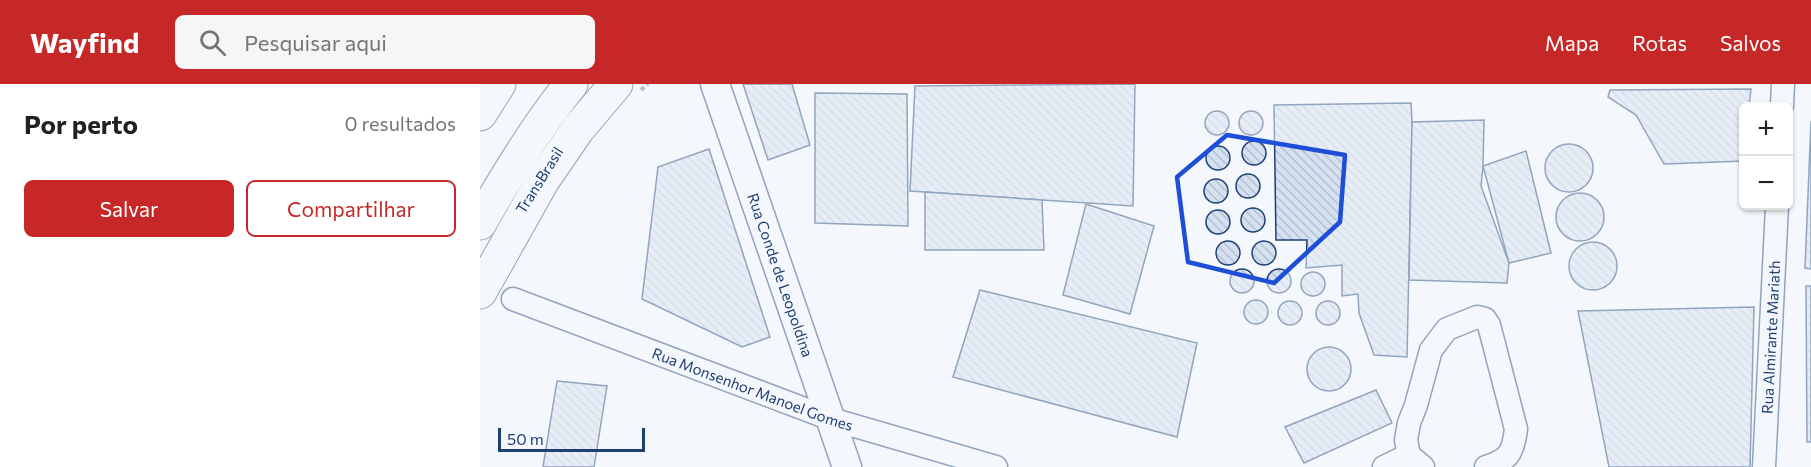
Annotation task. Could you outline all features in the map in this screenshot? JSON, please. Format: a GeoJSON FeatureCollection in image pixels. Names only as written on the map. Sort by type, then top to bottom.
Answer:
{"type":"FeatureCollection","features":[{"type":"Feature","properties":{"kind":"highway"},"geometry":{"type":"LineString","coordinates":[[480,114],[499,84]]}},
{"type":"Feature","properties":{"kind":"highway"},"geometry":{"type":"LineString","coordinates":[[480,223],[524,149],[571,84]]}},
{"type":"Feature","properties":{"kind":"highway"},"geometry":{"type":"LineString","coordinates":[[480,292],[543,180],[579,129],[616,84]]}},
{"type":"Feature","properties":{"kind":"main road","name":"Rua Conde de Leopoldina"},"geometry":{"type":"LineString","coordinates":[[715,84],[847,467]]}},
{"type":"Feature","properties":{"kind":"street","name":"TransBrasil"},"geometry":{"type":"LineString","coordinates":[[480,280],[543,169],[606,84]]}},
{"type":"Feature","properties":{"kind":"street"},"geometry":{"type":"LineString","coordinates":[[1782,102],[1784,84]]}},
{"type":"Feature","properties":{"kind":"street","name":"Rua Almirante Mariath"},"geometry":{"type":"LineString","coordinates":[[1764,467],[1777,210]]}},
{"type":"Feature","properties":{"kind":"street","name":"Rua Monsenhor Manoel Gomes"},"geometry":{"type":"LineString","coordinates":[[513,299],[831,418],[996,467]]}},
{"type":"Feature","properties":{"kind":"street"},"geometry":{"type":"LineString","coordinates":[[1383,467],[1416,461],[1406,440],[1431,350],[1447,329],[1477,317],[1485,319],[1489,325],[1516,429],[1514,446],[1501,463],[1486,467]]}},
{"type":"Feature","properties":{"kind":"highlighted area"},"geometry":{"type":"Polygon","coordinates":[[[1227,135],[1345,155],[1340,222],[1274,283],[1188,262],[1177,177],[1227,135]]]}},
{"type":"Feature","properties":{"kind":"building"},"geometry":{"type":"Polygon","coordinates":[[[743,84],[792,84],[810,145],[768,160],[743,84]]]}},
{"type":"Feature","properties":{"kind":"building"},"geometry":{"type":"Polygon","coordinates":[[[1135,84],[1133,206],[910,191],[915,86],[1135,84]]]}},
{"type":"Feature","properties":{"kind":"building"},"geometry":{"type":"Polygon","coordinates":[[[1751,89],[1749,102],[1739,102],[1739,161],[1664,164],[1636,115],[1608,97],[1610,90],[1751,89]]]}},
{"type":"Feature","properties":{"kind":"building"},"geometry":{"type":"Polygon","coordinates":[[[815,93],[907,94],[908,226],[815,223],[815,93]]]}},
{"type":"Feature","properties":{"kind":"building"},"geometry":{"type":"Polygon","coordinates":[[[1411,103],[1407,357],[1374,355],[1359,313],[1358,294],[1342,296],[1342,265],[1306,268],[1307,240],[1276,240],[1274,105],[1411,103]]]}},
{"type":"Feature","properties":{"kind":"building"},"geometry":{"type":"Polygon","coordinates":[[[1217,111],[1226,114],[1229,123],[1226,132],[1217,135],[1208,132],[1205,123],[1208,114],[1217,111]]]}},
{"type":"Feature","properties":{"kind":"building"},"geometry":{"type":"Polygon","coordinates":[[[1251,111],[1260,114],[1263,123],[1260,132],[1251,135],[1242,132],[1239,123],[1242,114],[1251,111]]]}},
{"type":"Feature","properties":{"kind":"building"},"geometry":{"type":"Polygon","coordinates":[[[1484,120],[1481,186],[1509,263],[1507,283],[1409,280],[1412,122],[1484,120]]]}},
{"type":"Feature","properties":{"kind":"building"},"geometry":{"type":"Polygon","coordinates":[[[1811,121],[1811,269],[1805,268],[1811,121]]]}},
{"type":"Feature","properties":{"kind":"building"},"geometry":{"type":"Polygon","coordinates":[[[1254,141],[1263,144],[1266,153],[1263,162],[1254,165],[1245,162],[1242,153],[1245,144],[1254,141]]]}},
{"type":"Feature","properties":{"kind":"building"},"geometry":{"type":"Polygon","coordinates":[[[1564,144],[1574,144],[1586,151],[1593,163],[1593,173],[1586,185],[1574,192],[1564,192],[1549,181],[1545,173],[1545,163],[1556,148],[1564,144]]]}},
{"type":"Feature","properties":{"kind":"building"},"geometry":{"type":"Polygon","coordinates":[[[1218,146],[1227,149],[1230,158],[1227,167],[1218,170],[1209,167],[1206,158],[1209,149],[1218,146]]]}},
{"type":"Feature","properties":{"kind":"building"},"geometry":{"type":"Polygon","coordinates":[[[709,149],[770,337],[742,347],[642,299],[658,167],[709,149]]]}},
{"type":"Feature","properties":{"kind":"building"},"geometry":{"type":"Polygon","coordinates":[[[1526,151],[1551,253],[1509,263],[1483,166],[1526,151]]]}},
{"type":"Feature","properties":{"kind":"building"},"geometry":{"type":"Polygon","coordinates":[[[1248,174],[1257,177],[1260,186],[1257,195],[1248,198],[1239,195],[1236,186],[1239,177],[1248,174]]]}},
{"type":"Feature","properties":{"kind":"building"},"geometry":{"type":"Polygon","coordinates":[[[1216,179],[1225,182],[1228,191],[1225,200],[1216,203],[1207,200],[1204,191],[1207,182],[1216,179]]]}},
{"type":"Feature","properties":{"kind":"building"},"geometry":{"type":"Polygon","coordinates":[[[925,192],[1042,200],[1044,250],[925,250],[925,192]]]}},
{"type":"Feature","properties":{"kind":"building"},"geometry":{"type":"Polygon","coordinates":[[[1575,193],[1585,193],[1597,200],[1604,212],[1604,222],[1597,234],[1585,241],[1575,241],[1560,230],[1556,222],[1556,212],[1567,197],[1575,193]]]}},
{"type":"Feature","properties":{"kind":"building"},"geometry":{"type":"Polygon","coordinates":[[[1086,204],[1154,226],[1130,314],[1063,295],[1086,204]]]}},
{"type":"Feature","properties":{"kind":"building"},"geometry":{"type":"Polygon","coordinates":[[[1253,208],[1262,211],[1265,220],[1262,229],[1253,232],[1244,229],[1241,220],[1244,211],[1253,208]]]}},
{"type":"Feature","properties":{"kind":"building"},"geometry":{"type":"Polygon","coordinates":[[[1218,210],[1227,213],[1230,222],[1227,231],[1218,234],[1209,231],[1206,222],[1209,213],[1218,210]]]}},
{"type":"Feature","properties":{"kind":"building"},"geometry":{"type":"Polygon","coordinates":[[[1228,241],[1237,244],[1240,253],[1237,262],[1228,265],[1219,262],[1216,253],[1219,244],[1228,241]]]}},
{"type":"Feature","properties":{"kind":"building"},"geometry":{"type":"Polygon","coordinates":[[[1264,241],[1273,244],[1276,253],[1273,262],[1264,265],[1255,262],[1252,253],[1255,244],[1264,241]]]}},
{"type":"Feature","properties":{"kind":"building"},"geometry":{"type":"Polygon","coordinates":[[[1588,242],[1598,242],[1610,249],[1617,261],[1617,271],[1610,283],[1598,290],[1588,290],[1573,279],[1569,271],[1569,261],[1580,246],[1588,242]]]}},
{"type":"Feature","properties":{"kind":"building"},"geometry":{"type":"Polygon","coordinates":[[[1242,269],[1251,272],[1254,281],[1251,290],[1242,293],[1233,290],[1230,281],[1233,272],[1242,269]]]}},
{"type":"Feature","properties":{"kind":"building"},"geometry":{"type":"Polygon","coordinates":[[[1279,269],[1288,272],[1291,281],[1288,290],[1279,293],[1270,290],[1267,281],[1270,272],[1279,269]]]}},
{"type":"Feature","properties":{"kind":"building"},"geometry":{"type":"Polygon","coordinates":[[[1313,272],[1322,275],[1325,284],[1322,293],[1313,296],[1304,293],[1301,284],[1304,275],[1313,272]]]}},
{"type":"Feature","properties":{"kind":"building"},"geometry":{"type":"Polygon","coordinates":[[[1806,286],[1811,286],[1811,442],[1807,442],[1806,286]]]}},
{"type":"Feature","properties":{"kind":"building"},"geometry":{"type":"Polygon","coordinates":[[[980,290],[1197,343],[1177,437],[953,377],[980,290]]]}},
{"type":"Feature","properties":{"kind":"building"},"geometry":{"type":"Polygon","coordinates":[[[1256,300],[1265,303],[1268,312],[1265,321],[1256,324],[1247,321],[1244,312],[1247,303],[1256,300]]]}},
{"type":"Feature","properties":{"kind":"building"},"geometry":{"type":"Polygon","coordinates":[[[1290,301],[1299,304],[1302,313],[1299,322],[1290,325],[1281,322],[1278,313],[1281,304],[1290,301]]]}},
{"type":"Feature","properties":{"kind":"building"},"geometry":{"type":"Polygon","coordinates":[[[1328,301],[1337,304],[1340,313],[1337,322],[1328,325],[1319,322],[1316,313],[1319,304],[1328,301]]]}},
{"type":"Feature","properties":{"kind":"building"},"geometry":{"type":"Polygon","coordinates":[[[1754,307],[1750,467],[1609,467],[1578,311],[1754,307]]]}},
{"type":"Feature","properties":{"kind":"building"},"geometry":{"type":"Polygon","coordinates":[[[1329,347],[1345,353],[1351,369],[1345,385],[1329,391],[1313,385],[1307,369],[1313,353],[1329,347]]]}},
{"type":"Feature","properties":{"kind":"building"},"geometry":{"type":"Polygon","coordinates":[[[557,381],[607,386],[594,467],[543,467],[557,381]]]}},
{"type":"Feature","properties":{"kind":"building"},"geometry":{"type":"Polygon","coordinates":[[[1376,390],[1392,423],[1304,463],[1285,427],[1376,390]]]}}]}
